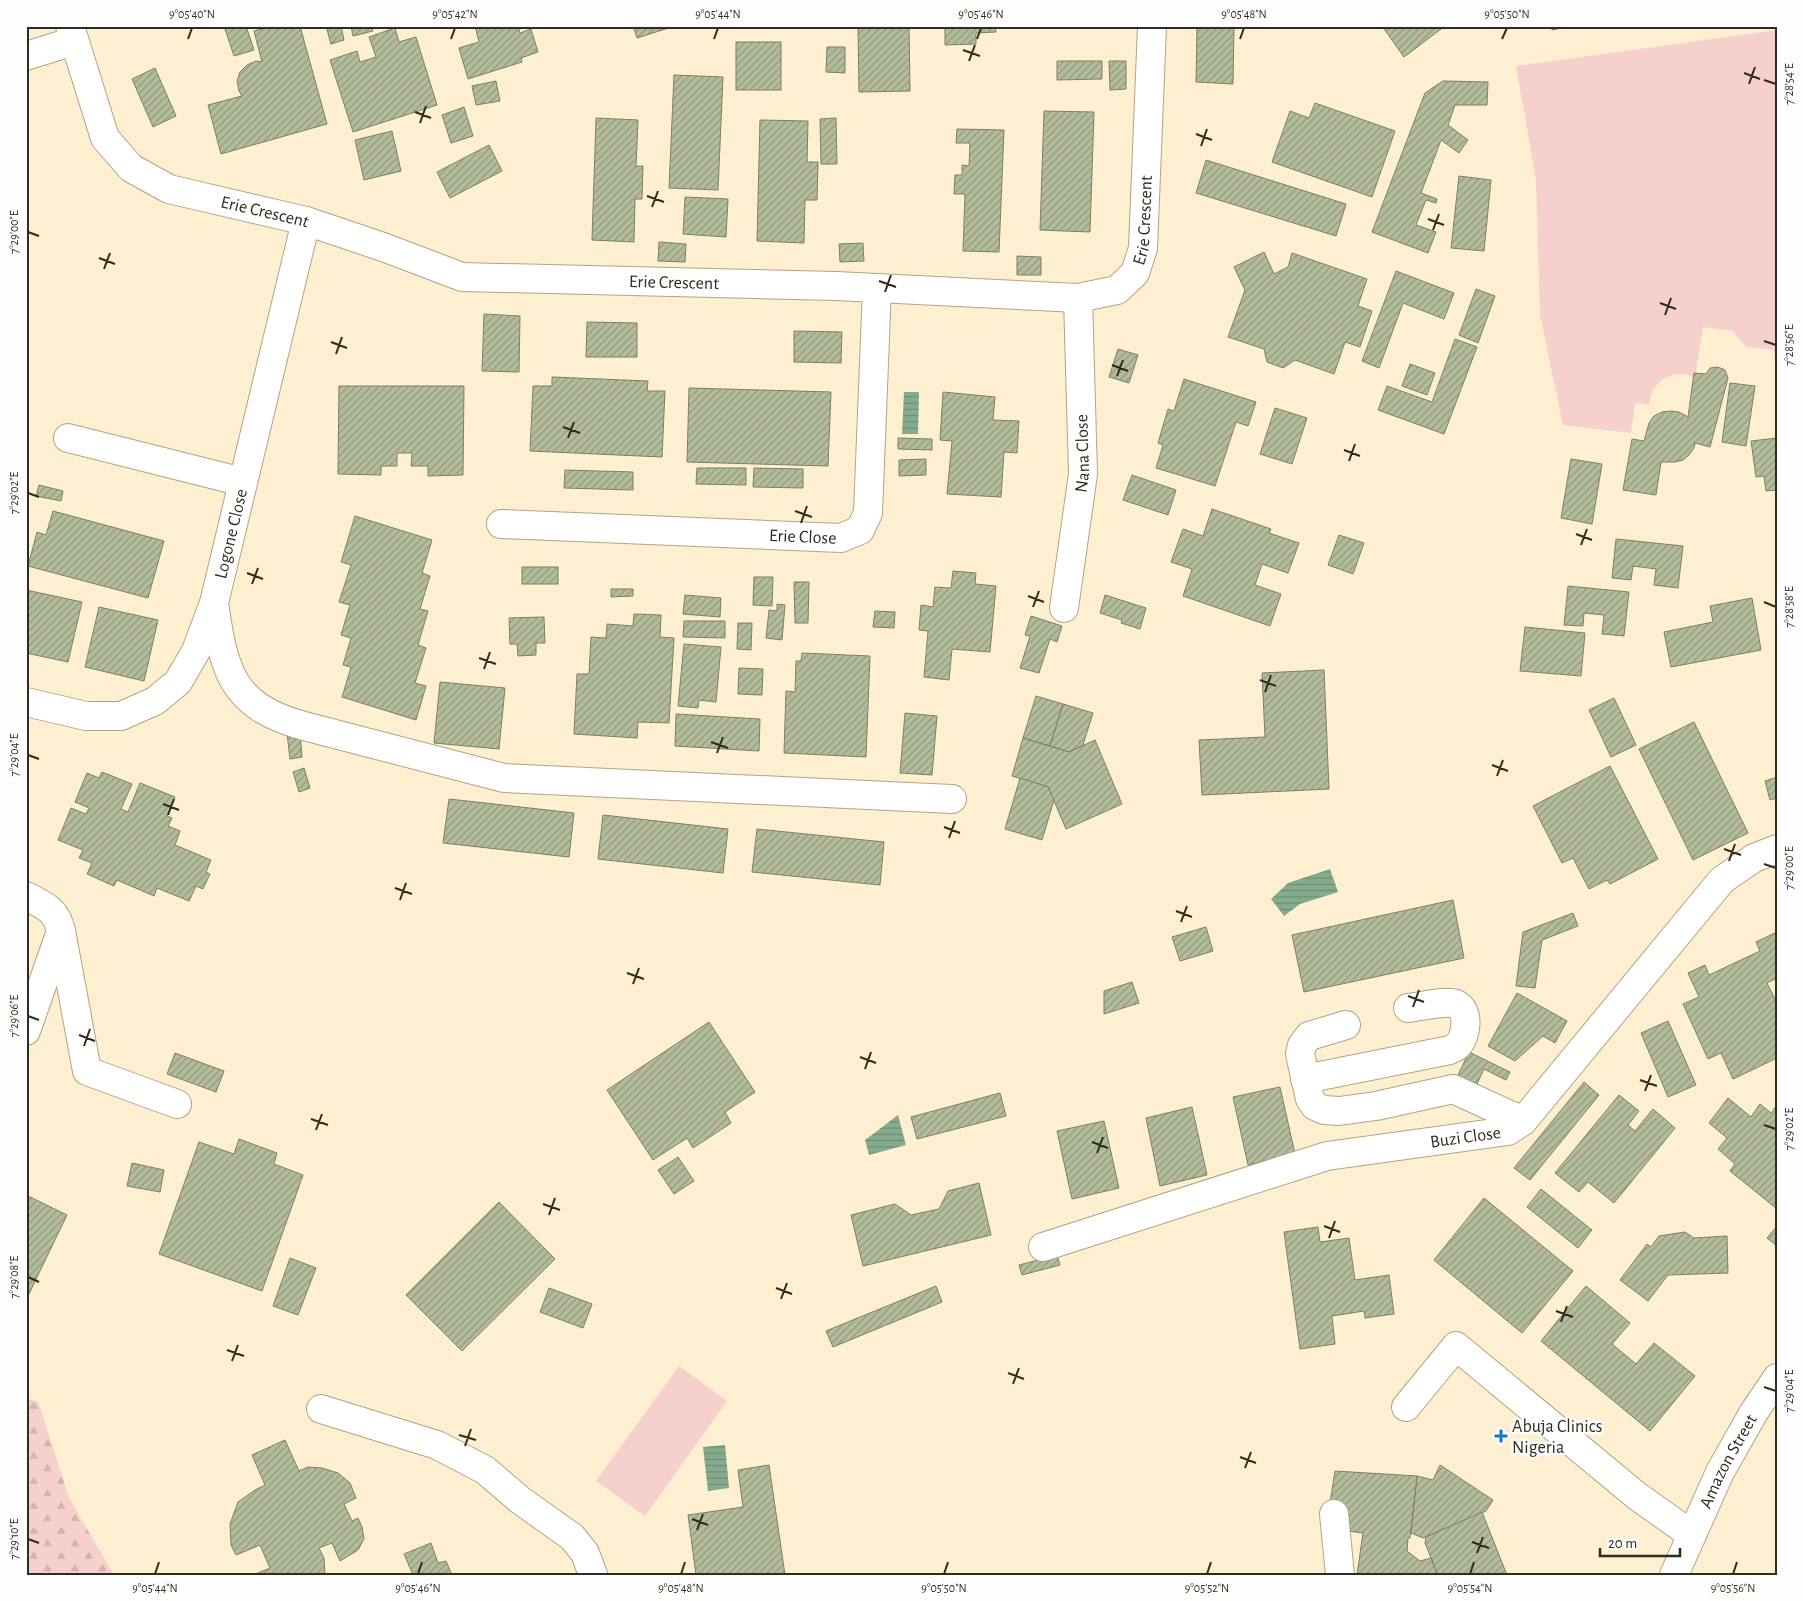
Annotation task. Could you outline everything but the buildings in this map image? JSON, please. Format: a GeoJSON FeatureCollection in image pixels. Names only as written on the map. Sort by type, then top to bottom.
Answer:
{"type":"FeatureCollection","features":[{"type":"Feature","properties":{"kind":"street","name":"Erie Crescent"},"geometry":{"type":"LineString","coordinates":[[72,34],[105,138],[132,168],[169,189],[306,221],[383,247],[462,277],[836,286],[1078,298],[1117,290],[1135,273],[1143,248],[1152,26]]}},
{"type":"Feature","properties":{"kind":"street"},"geometry":{"type":"LineString","coordinates":[[26,56],[72,34]]}},
{"type":"Feature","properties":{"kind":"street","name":"Logone Close"},"geometry":{"type":"LineString","coordinates":[[26,702],[86,716],[122,716],[155,701],[178,682],[196,651],[214,602],[306,221]]}},
{"type":"Feature","properties":{"kind":"street","name":"Erie Close"},"geometry":{"type":"LineString","coordinates":[[501,524],[841,538],[860,530],[868,513],[878,288]]}},
{"type":"Feature","properties":{"kind":"street","name":"Nana Close"},"geometry":{"type":"LineString","coordinates":[[1064,608],[1082,474],[1078,298]]}},
{"type":"Feature","properties":{"kind":"street"},"geometry":{"type":"LineString","coordinates":[[68,438],[243,482]]}},
{"type":"Feature","properties":{"kind":"street"},"geometry":{"type":"LineString","coordinates":[[214,602],[220,642],[231,678],[253,704],[283,720],[304,726],[504,778],[952,799]]}},
{"type":"Feature","properties":{"kind":"street","name":"Buzi Close"},"geometry":{"type":"LineString","coordinates":[[1043,1247],[1327,1156],[1508,1132],[1523,1121],[1722,880],[1754,858],[1777,849]]}},
{"type":"Feature","properties":{"kind":"street"},"geometry":{"type":"LineString","coordinates":[[26,896],[50,908],[58,918],[87,1071],[177,1104]]}},
{"type":"Feature","properties":{"kind":"street"},"geometry":{"type":"LineString","coordinates":[[26,1030],[61,931]]}},
{"type":"Feature","properties":{"kind":"street"},"geometry":{"type":"LineString","coordinates":[[1305,1079],[1441,1052],[1457,1046],[1462,1038],[1466,1016],[1463,1010],[1456,1004],[1447,1003],[1408,1008]]}},
{"type":"Feature","properties":{"kind":"street"},"geometry":{"type":"LineString","coordinates":[[1346,1025],[1309,1036],[1302,1044],[1300,1054],[1305,1079],[1310,1099],[1315,1106],[1324,1110],[1339,1111],[1376,1106],[1453,1089],[1523,1121]]}},
{"type":"Feature","properties":{"kind":"street"},"geometry":{"type":"LineString","coordinates":[[1441,1052],[1453,1089]]}},
{"type":"Feature","properties":{"kind":"street"},"geometry":{"type":"LineString","coordinates":[[1406,1407],[1456,1346],[1637,1496],[1692,1535]]}},
{"type":"Feature","properties":{"kind":"street","name":"Amazon Street"},"geometry":{"type":"LineString","coordinates":[[1674,1575],[1720,1472],[1754,1412],[1777,1378]]}},
{"type":"Feature","properties":{"kind":"street"},"geometry":{"type":"LineString","coordinates":[[321,1409],[437,1445],[485,1470],[520,1500],[572,1537],[585,1554],[593,1575]]}},
{"type":"Feature","properties":{"kind":"street"},"geometry":{"type":"LineString","coordinates":[[1334,1514],[1340,1575]]}},
{"type":"Feature","properties":{"kind":"green space"},"geometry":{"type":"Polygon","coordinates":[[[1777,30],[1777,360],[1773,350],[1746,347],[1733,331],[1703,327],[1695,377],[1679,374],[1664,378],[1654,389],[1649,405],[1635,403],[1631,433],[1563,425],[1540,315],[1536,180],[1516,66],[1777,30]]]}},
{"type":"Feature","properties":{"kind":"green space"},"geometry":{"type":"Polygon","coordinates":[[[679,1366],[727,1401],[645,1516],[596,1481],[679,1366]]]}},
{"type":"Feature","properties":{"kind":"green space"},"geometry":{"type":"Polygon","coordinates":[[[26,1399],[38,1401],[69,1498],[114,1575],[26,1575],[26,1399]]]}},
{"type":"Feature","properties":{"kind":"shaded area"},"geometry":{"type":"Polygon","coordinates":[[[904,392],[919,392],[918,434],[902,434],[904,392]]]}},
{"type":"Feature","properties":{"kind":"shaded area"},"geometry":{"type":"Polygon","coordinates":[[[1330,869],[1338,892],[1300,904],[1284,916],[1271,899],[1288,883],[1330,869]]]}},
{"type":"Feature","properties":{"kind":"shaded area"},"geometry":{"type":"Polygon","coordinates":[[[898,1115],[906,1145],[869,1155],[865,1140],[898,1115]]]}},
{"type":"Feature","properties":{"kind":"shaded area"},"geometry":{"type":"Polygon","coordinates":[[[725,1445],[729,1488],[708,1491],[703,1447],[725,1445]]]}},
{"type":"Feature","properties":{"kind":"place","name":"Abuja Clinics Nigeria"},"geometry":{"type":"Point","coordinates":[1501,1436]}}]}
